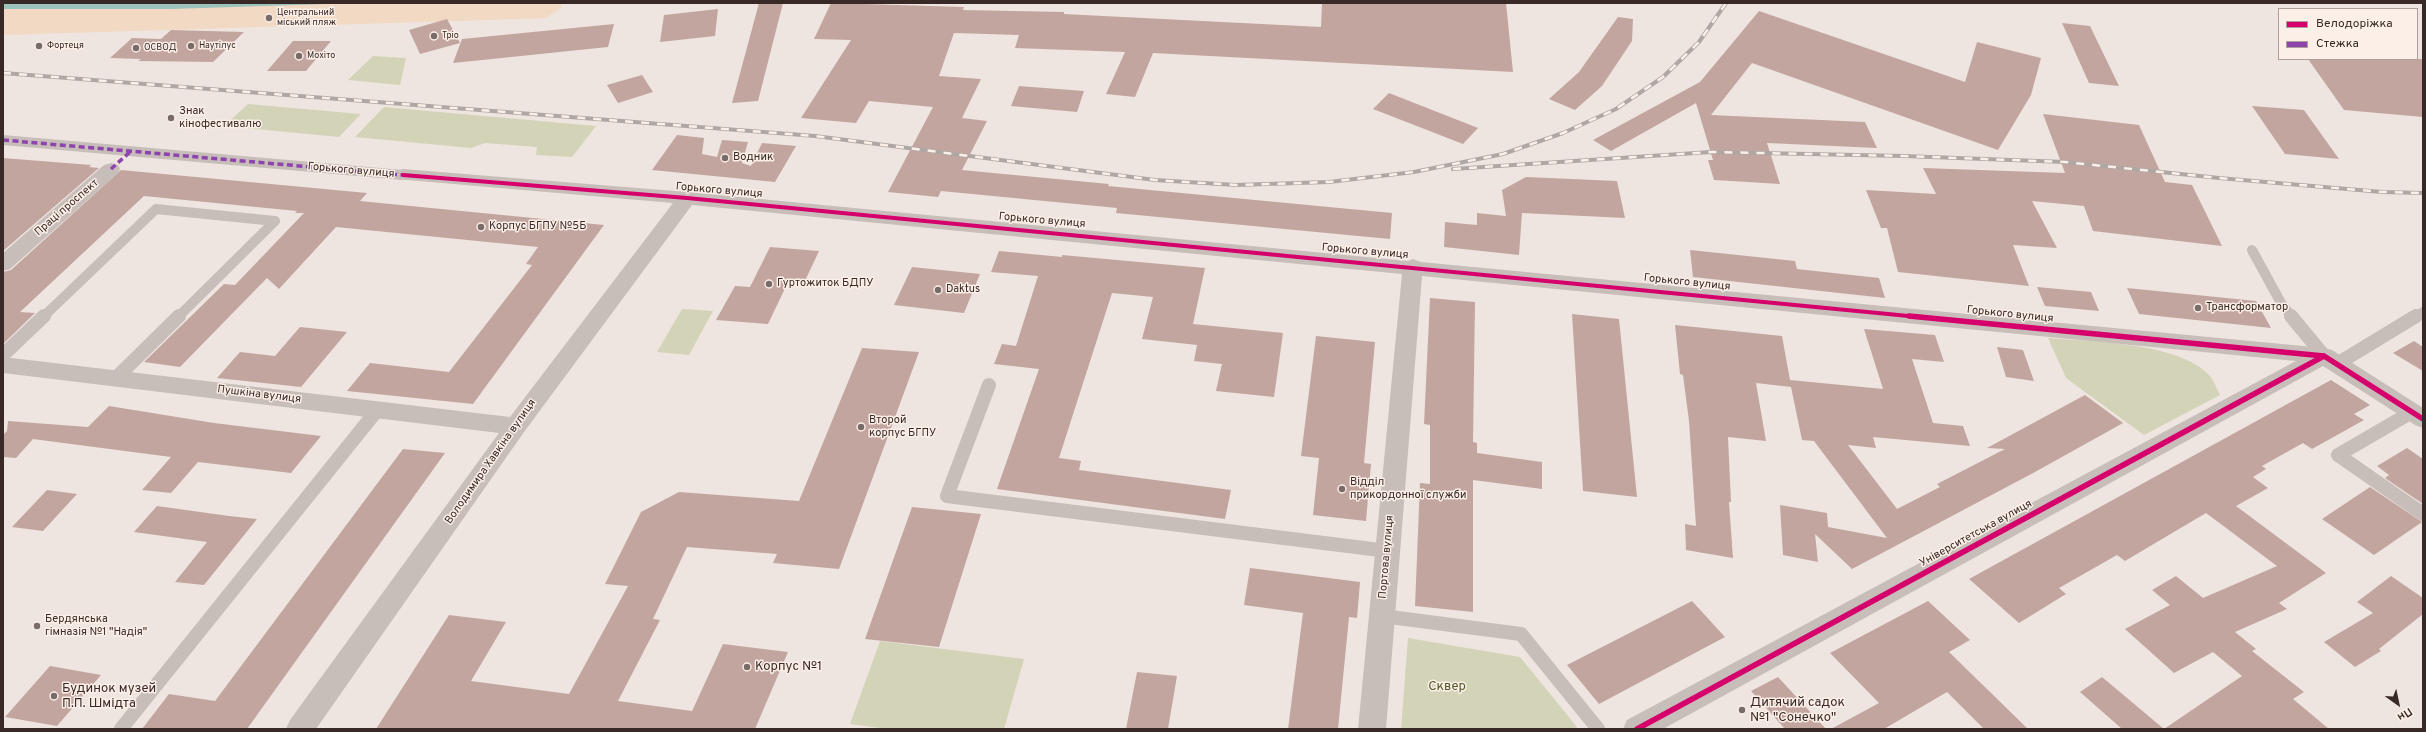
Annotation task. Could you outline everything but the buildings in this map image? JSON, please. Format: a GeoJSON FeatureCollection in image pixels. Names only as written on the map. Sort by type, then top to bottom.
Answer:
{"type":"FeatureCollection","features":[{"type":"Feature","properties":{"kind":"street","name":"Горького вулиця"},"geometry":{"type":"LineString","coordinates":[[3,140],[130,152],[687,198],[1413,266],[2330,360]]}},
{"type":"Feature","properties":{"kind":"street","name":"Праці проспект"},"geometry":{"type":"LineString","coordinates":[[3,264],[130,152]]}},
{"type":"Feature","properties":{"kind":"street","name":"Володимира Хавкіна вулиця"},"geometry":{"type":"LineString","coordinates":[[300,729],[516,426],[687,198]]}},
{"type":"Feature","properties":{"kind":"street","name":"Портова вулиця"},"geometry":{"type":"LineString","coordinates":[[1372,729],[1413,266]]}},
{"type":"Feature","properties":{"kind":"street"},"geometry":{"type":"LineString","coordinates":[[2330,360],[2417,416]]}},
{"type":"Feature","properties":{"kind":"street","name":"Університетська вулиця"},"geometry":{"type":"LineString","coordinates":[[1637,729],[2330,360]]}},
{"type":"Feature","properties":{"kind":"street","name":"Пушкіна вулиця"},"geometry":{"type":"LineString","coordinates":[[3,365],[516,426]]}},
{"type":"Feature","properties":{"kind":"lane"},"geometry":{"type":"LineString","coordinates":[[3,354],[156,209],[276,221],[116,378]]}},
{"type":"Feature","properties":{"kind":"lane"},"geometry":{"type":"LineString","coordinates":[[2252,250],[2281,303],[2330,360],[2423,312]]}},
{"type":"Feature","properties":{"kind":"lane"},"geometry":{"type":"LineString","coordinates":[[989,384],[947,496],[1388,551]]}},
{"type":"Feature","properties":{"kind":"lane"},"geometry":{"type":"LineString","coordinates":[[121,729],[378,410]]}},
{"type":"Feature","properties":{"kind":"lane"},"geometry":{"type":"LineString","coordinates":[[2417,416],[2338,455],[2423,514]]}},
{"type":"Feature","properties":{"kind":"lane"},"geometry":{"type":"LineString","coordinates":[[1382,616],[1521,634],[1598,729]]}},
{"type":"Feature","properties":{"kind":"green space"},"geometry":{"type":"Polygon","coordinates":[[[373,56],[406,58],[400,85],[348,80],[373,56]]]}},
{"type":"Feature","properties":{"kind":"green space"},"geometry":{"type":"Polygon","coordinates":[[[248,104],[361,114],[339,137],[224,126],[248,104]]]}},
{"type":"Feature","properties":{"kind":"green space"},"geometry":{"type":"Polygon","coordinates":[[[384,107],[596,126],[572,157],[536,155],[537,147],[485,143],[471,148],[355,137],[384,107]]]}},
{"type":"Feature","properties":{"kind":"green space"},"geometry":{"type":"Polygon","coordinates":[[[682,309],[713,311],[689,355],[657,352],[682,309]]]}},
{"type":"Feature","properties":{"kind":"green space"},"geometry":{"type":"Polygon","coordinates":[[[2048,338],[2134,346],[2178,356],[2196,365],[2210,376],[2220,395],[2144,435],[2066,378],[2048,338]]]}},
{"type":"Feature","properties":{"kind":"green space","name":"Сквер"},"geometry":{"type":"Polygon","coordinates":[[[1408,638],[1520,657],[1577,727],[1573,729],[1401,729],[1408,638]]]}},
{"type":"Feature","properties":{"kind":"green space"},"geometry":{"type":"Polygon","coordinates":[[[880,641],[1024,659],[1004,729],[887,729],[850,724],[880,641]]]}},
{"type":"Feature","properties":{"kind":"sand","name":"Центральний міський пляж"},"geometry":{"type":"Polygon","coordinates":[[[298,3],[561,3],[561,8],[546,18],[3,35],[3,9],[298,3]]]}},
{"type":"Feature","properties":{"kind":"water"},"geometry":{"type":"Polygon","coordinates":[[[3,3],[358,3],[171,9],[3,9],[3,3]]]}},
{"type":"Feature","properties":{"kind":"railway"},"geometry":{"type":"LineString","coordinates":[[3,73],[815,136],[1155,180],[1236,185],[1329,182],[1414,172],[1503,154],[1563,133],[1616,109],[1663,77],[1699,42],[1726,3]]}},
{"type":"Feature","properties":{"kind":"railway"},"geometry":{"type":"LineString","coordinates":[[1453,169],[1711,152],[1904,156],[2065,162],[2219,178],[2382,192],[2423,193]]}},
{"type":"Feature","properties":{"kind":"marked path"},"geometry":{"type":"LineString","coordinates":[[3,140],[403,175]]}},
{"type":"Feature","properties":{"kind":"marked path"},"geometry":{"type":"LineString","coordinates":[[111,169],[130,152]]}},
{"type":"Feature","properties":{"kind":"cycle path"},"geometry":{"type":"LineString","coordinates":[[403,175],[687,198],[2324,356],[2423,419]]}},
{"type":"Feature","properties":{"kind":"cycle path"},"geometry":{"type":"LineString","coordinates":[[1637,729],[2324,356]]}},
{"type":"Feature","properties":{"kind":"place","name":"Центральний міський пляж"},"geometry":{"type":"Point","coordinates":[269,18]}},
{"type":"Feature","properties":{"kind":"place","name":"Тріо"},"geometry":{"type":"Point","coordinates":[434,36]}},
{"type":"Feature","properties":{"kind":"place","name":"Фортеця"},"geometry":{"type":"Point","coordinates":[39,46]}},
{"type":"Feature","properties":{"kind":"place","name":"Наутілус"},"geometry":{"type":"Point","coordinates":[191,46]}},
{"type":"Feature","properties":{"kind":"place","name":"ОСВОД"},"geometry":{"type":"Point","coordinates":[136,48]}},
{"type":"Feature","properties":{"kind":"place","name":"Мохіто"},"geometry":{"type":"Point","coordinates":[299,56]}},
{"type":"Feature","properties":{"kind":"place","name":"Знак кінофестивалю"},"geometry":{"type":"Point","coordinates":[171,118]}},
{"type":"Feature","properties":{"kind":"place","name":"Водник"},"geometry":{"type":"Point","coordinates":[725,158]}},
{"type":"Feature","properties":{"kind":"place","name":"Корпус БГПУ №5Б"},"geometry":{"type":"Point","coordinates":[481,227]}},
{"type":"Feature","properties":{"kind":"place","name":"Гуртожиток БДПУ"},"geometry":{"type":"Point","coordinates":[769,284]}},
{"type":"Feature","properties":{"kind":"place","name":"Daktus"},"geometry":{"type":"Point","coordinates":[938,290]}},
{"type":"Feature","properties":{"kind":"place","name":"Трансформатор"},"geometry":{"type":"Point","coordinates":[2198,308]}},
{"type":"Feature","properties":{"kind":"place","name":"Второй корпус БГПУ"},"geometry":{"type":"Point","coordinates":[861,427]}},
{"type":"Feature","properties":{"kind":"place","name":"Відділ прикордонної служби"},"geometry":{"type":"Point","coordinates":[1342,489]}},
{"type":"Feature","properties":{"kind":"place","name":"Бердянська гімназія №1 \"Надія\""},"geometry":{"type":"Point","coordinates":[37,626]}},
{"type":"Feature","properties":{"kind":"place","name":"Корпус №1"},"geometry":{"type":"Point","coordinates":[747,667]}},
{"type":"Feature","properties":{"kind":"place","name":"Будинок музей П.П. Шмідта"},"geometry":{"type":"Point","coordinates":[54,696]}},
{"type":"Feature","properties":{"kind":"place","name":"Дитячий садок №1 \"Сонечко\""},"geometry":{"type":"Point","coordinates":[1742,710]}}]}
